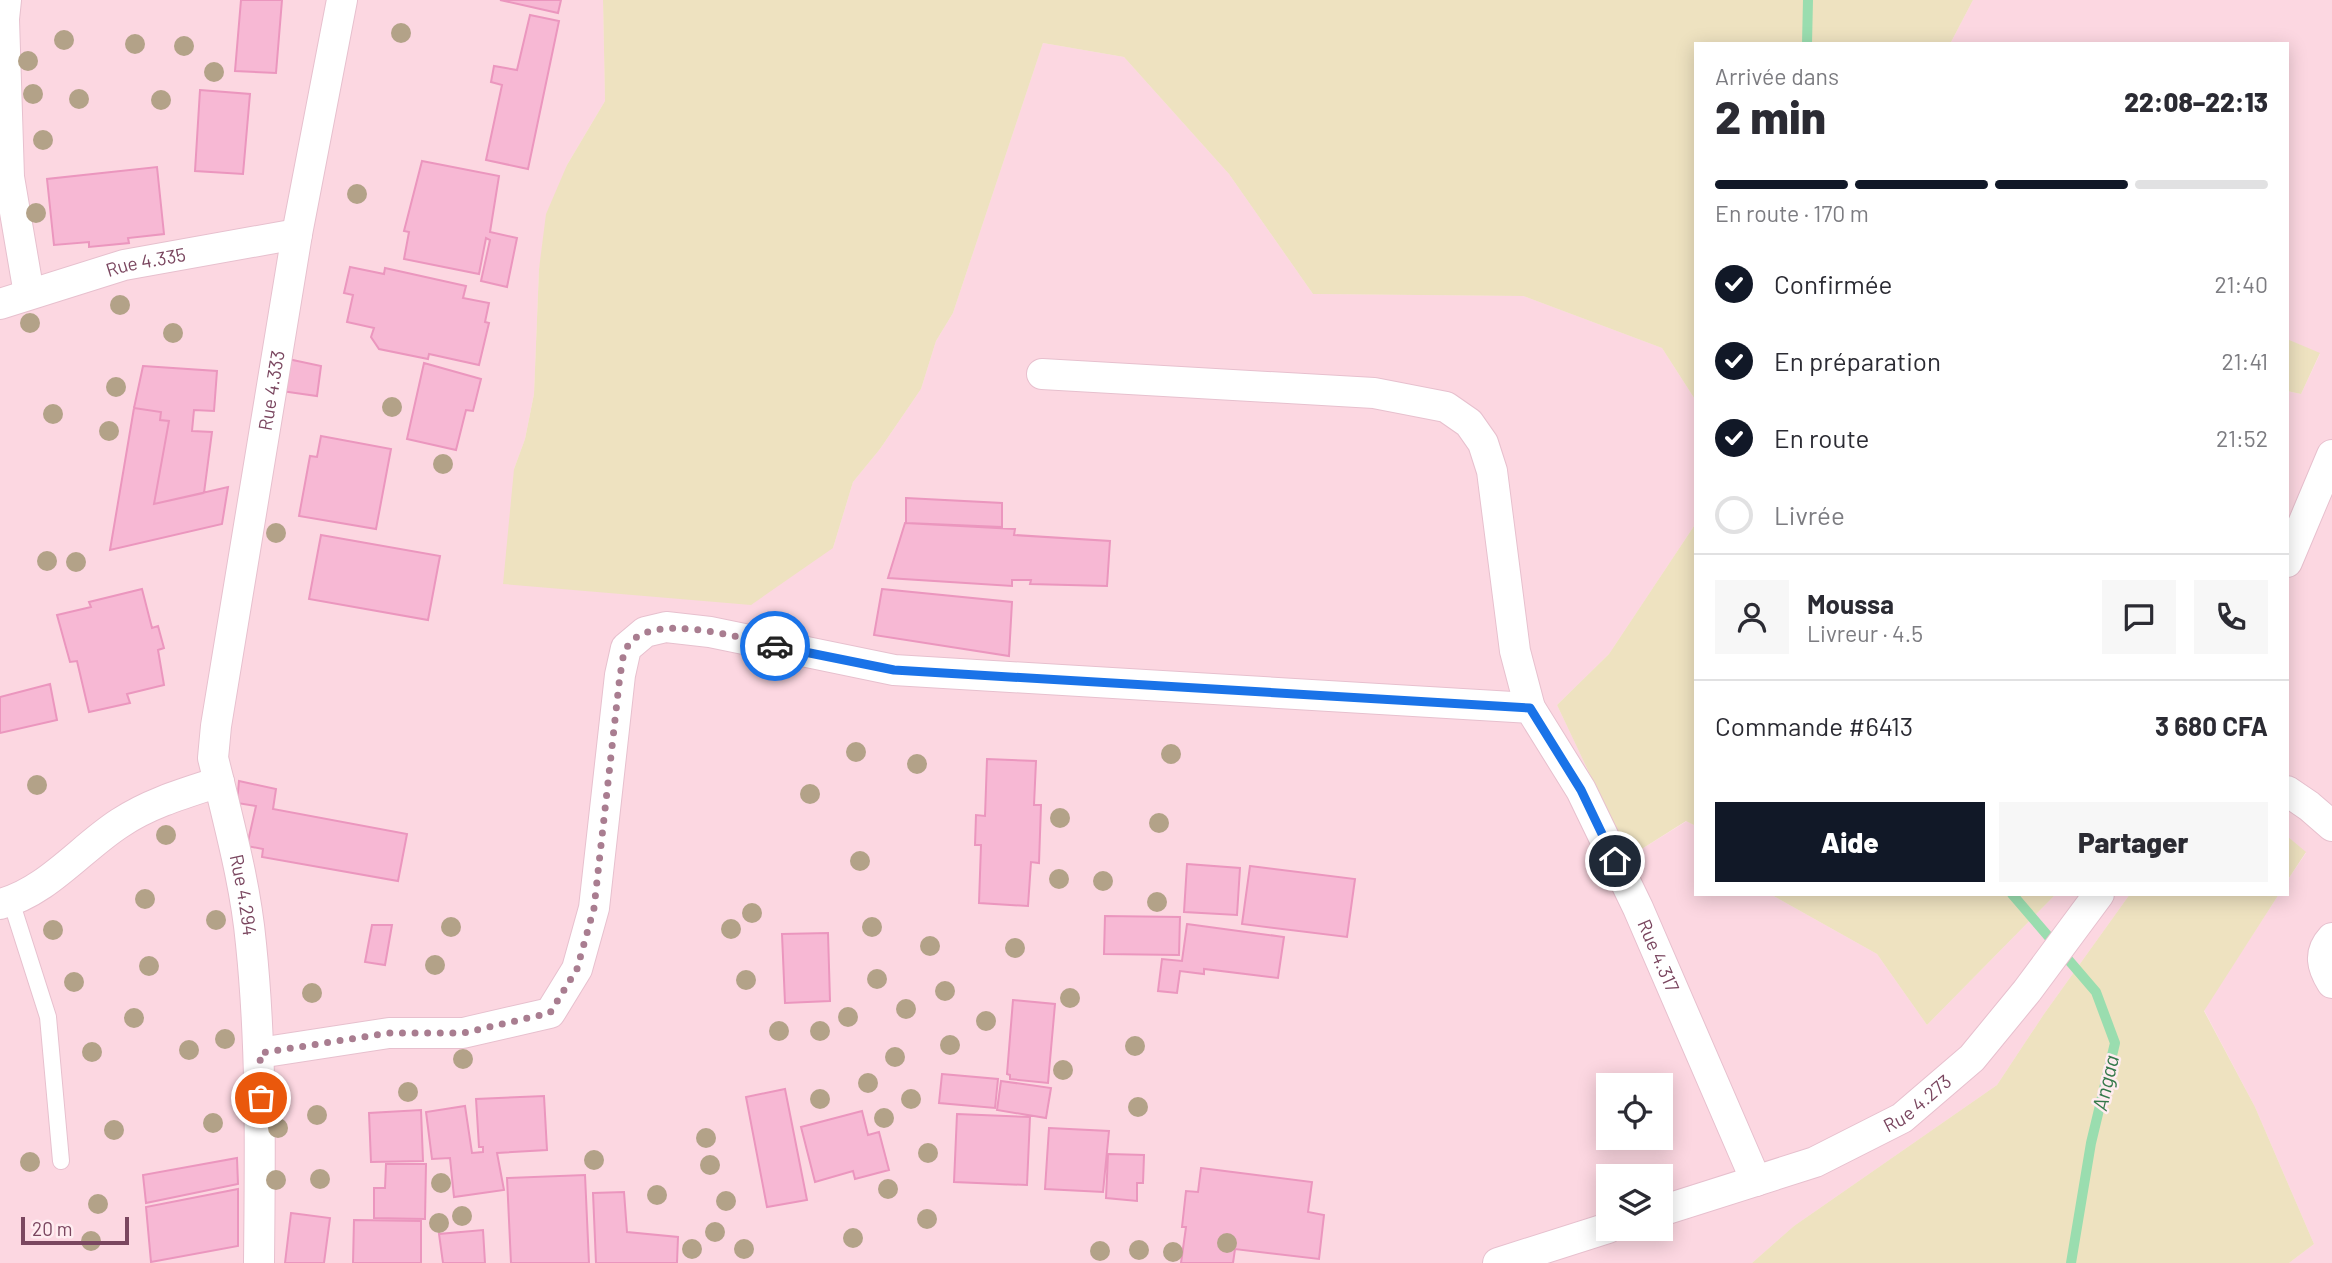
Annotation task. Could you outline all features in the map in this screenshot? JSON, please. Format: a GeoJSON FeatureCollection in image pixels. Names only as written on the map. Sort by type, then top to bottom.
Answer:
{"type":"FeatureCollection","features":[{"type":"Feature","properties":{"kind":"street"},"geometry":{"type":"LineString","coordinates":[[6,0],[4,19],[9,177],[29,294]]}},
{"type":"Feature","properties":{"kind":"street","name":"Rue 4.333"},"geometry":{"type":"LineString","coordinates":[[219,782],[213,758],[216,726],[297,234],[342,0]]}},
{"type":"Feature","properties":{"kind":"street","name":"Rue 4.335"},"geometry":{"type":"LineString","coordinates":[[0,304],[124,265],[297,234]]}},
{"type":"Feature","properties":{"kind":"street","name":"Rue 4.317"},"geometry":{"type":"LineString","coordinates":[[1042,374],[1374,393],[1446,407],[1469,423],[1483,443],[1492,471],[1515,651],[1530,708],[1581,790],[1638,908],[1756,1181]]}},
{"type":"Feature","properties":{"kind":"street"},"geometry":{"type":"LineString","coordinates":[[2289,557],[2332,455]]}},
{"type":"Feature","properties":{"kind":"street"},"geometry":{"type":"LineString","coordinates":[[260,1053],[389,1033],[463,1033],[550,1013],[577,969],[594,908],[620,675],[626,648],[645,632],[666,627],[710,632],[894,670],[1530,708]]}},
{"type":"Feature","properties":{"kind":"street"},"geometry":{"type":"LineString","coordinates":[[5,902],[34,889],[121,822],[159,802],[219,782]]}},
{"type":"Feature","properties":{"kind":"street","name":"Rue 4.294"},"geometry":{"type":"LineString","coordinates":[[219,782],[237,857],[251,942],[260,1053],[259,1263]]}},
{"type":"Feature","properties":{"kind":"street"},"geometry":{"type":"LineString","coordinates":[[2289,792],[2332,826]]}},
{"type":"Feature","properties":{"kind":"street","name":"Rue 4.273"},"geometry":{"type":"LineString","coordinates":[[1673,1207],[1815,1163],[1902,1118],[1972,1058],[2027,991],[2098,896]]}},
{"type":"Feature","properties":{"kind":"street"},"geometry":{"type":"LineString","coordinates":[[2332,938],[2324,946],[2322,957],[2324,970],[2332,983]]}},
{"type":"Feature","properties":{"kind":"street"},"geometry":{"type":"LineString","coordinates":[[1498,1263],[1596,1232]]}},
{"type":"Feature","properties":{"kind":"lane"},"geometry":{"type":"LineString","coordinates":[[5,902],[48,1017],[61,1161]]}},
{"type":"Feature","properties":{"kind":"shaded area"},"geometry":{"type":"Polygon","coordinates":[[[0,0],[603,0],[605,101],[567,165],[539,269],[534,394],[525,439],[514,469],[833,548],[853,482],[880,449],[921,389],[936,341],[953,313],[1043,43],[1124,57],[1229,174],[1313,294],[1523,296],[1662,348],[1694,398],[1694,526],[1609,654],[1557,705],[1629,857],[1687,821],[1694,825],[1694,896],[1774,896],[1877,954],[1927,1025],[2054,896],[2129,896],[1997,1085],[1794,1226],[1752,1263],[0,1263],[0,0]]]}},
{"type":"Feature","properties":{"kind":"shaded area"},"geometry":{"type":"Polygon","coordinates":[[[603,0],[1973,0],[1951,42],[1694,42],[1694,398],[1662,348],[1523,296],[1313,294],[1229,174],[1124,57],[1043,43],[953,313],[936,341],[921,389],[880,449],[853,482],[833,548],[751,605],[503,584],[514,469],[525,439],[534,394],[539,269],[546,214],[567,165],[605,101],[603,0]]]}},
{"type":"Feature","properties":{"kind":"shaded area"},"geometry":{"type":"Polygon","coordinates":[[[1973,0],[2332,0],[2332,1263],[2289,1263],[2314,1244],[2255,1107],[2204,1010],[2278,896],[2289,896],[2289,878],[2306,853],[2289,838],[2289,391],[2301,394],[2320,354],[2289,340],[2289,42],[1951,42],[1973,0]]]}},
{"type":"Feature","properties":{"kind":"shaded area"},"geometry":{"type":"Polygon","coordinates":[[[2289,340],[2320,353],[2301,394],[2289,391],[2289,340]]]}},
{"type":"Feature","properties":{"kind":"shaded area"},"geometry":{"type":"Polygon","coordinates":[[[1694,526],[1694,825],[1686,821],[1629,857],[1557,705],[1609,654],[1694,526]]]}},
{"type":"Feature","properties":{"kind":"shaded area"},"geometry":{"type":"Polygon","coordinates":[[[2289,838],[2306,852],[2289,878],[2289,838]]]}},
{"type":"Feature","properties":{"kind":"shaded area"},"geometry":{"type":"Polygon","coordinates":[[[1774,896],[2054,896],[1927,1025],[1877,954],[1774,896]]]}},
{"type":"Feature","properties":{"kind":"shaded area"},"geometry":{"type":"Polygon","coordinates":[[[2129,896],[2278,896],[2204,1011],[2255,1107],[2314,1244],[2289,1263],[1752,1263],[1794,1226],[1997,1085],[2129,896]]]}},
{"type":"Feature","properties":{"kind":"building"},"geometry":{"type":"Polygon","coordinates":[[[241,0],[282,0],[276,73],[235,71],[241,0]]]}},
{"type":"Feature","properties":{"kind":"building"},"geometry":{"type":"Polygon","coordinates":[[[500,0],[561,0],[558,13],[500,0]]]}},
{"type":"Feature","properties":{"kind":"building"},"geometry":{"type":"Polygon","coordinates":[[[530,15],[559,21],[528,169],[486,160],[502,85],[491,82],[494,66],[517,70],[530,15]]]}},
{"type":"Feature","properties":{"kind":"building"},"geometry":{"type":"Polygon","coordinates":[[[200,90],[250,94],[243,174],[195,171],[200,90]]]}},
{"type":"Feature","properties":{"kind":"building"},"geometry":{"type":"Polygon","coordinates":[[[422,161],[499,176],[490,232],[517,238],[507,287],[481,281],[490,240],[486,238],[479,274],[404,259],[409,232],[404,231],[422,161]]]}},
{"type":"Feature","properties":{"kind":"building"},"geometry":{"type":"Polygon","coordinates":[[[157,167],[164,234],[128,238],[129,243],[89,247],[89,242],[54,245],[47,179],[157,167]]]}},
{"type":"Feature","properties":{"kind":"building"},"geometry":{"type":"Polygon","coordinates":[[[350,267],[384,274],[385,268],[466,286],[463,298],[489,303],[485,322],[489,323],[479,365],[429,354],[428,359],[379,349],[371,337],[374,328],[347,322],[353,295],[344,293],[350,267]]]}},
{"type":"Feature","properties":{"kind":"building"},"geometry":{"type":"Polygon","coordinates":[[[288,359],[321,366],[317,396],[281,391],[288,359]]]}},
{"type":"Feature","properties":{"kind":"building"},"geometry":{"type":"Polygon","coordinates":[[[424,363],[481,379],[473,411],[466,410],[456,450],[407,439],[424,363]]]}},
{"type":"Feature","properties":{"kind":"building"},"geometry":{"type":"Polygon","coordinates":[[[143,366],[217,371],[214,411],[194,410],[192,431],[212,432],[204,493],[154,504],[169,421],[160,420],[161,412],[134,408],[143,366]]]}},
{"type":"Feature","properties":{"kind":"building"},"geometry":{"type":"Polygon","coordinates":[[[134,408],[161,412],[160,420],[169,421],[154,504],[228,487],[222,524],[110,550],[134,408]]]}},
{"type":"Feature","properties":{"kind":"building"},"geometry":{"type":"Polygon","coordinates":[[[321,436],[391,449],[376,529],[299,516],[310,456],[317,457],[321,436]]]}},
{"type":"Feature","properties":{"kind":"building"},"geometry":{"type":"Polygon","coordinates":[[[906,498],[1002,503],[1002,527],[906,523],[906,498]]]}},
{"type":"Feature","properties":{"kind":"building"},"geometry":{"type":"Polygon","coordinates":[[[905,523],[1015,529],[1014,535],[1110,541],[1107,586],[1030,584],[1031,580],[1012,580],[1012,586],[888,578],[905,523]]]}},
{"type":"Feature","properties":{"kind":"building"},"geometry":{"type":"Polygon","coordinates":[[[321,535],[440,556],[428,620],[309,599],[321,535]]]}},
{"type":"Feature","properties":{"kind":"building"},"geometry":{"type":"Polygon","coordinates":[[[142,589],[152,628],[158,626],[164,648],[158,650],[164,685],[127,694],[130,703],[89,712],[77,661],[70,662],[57,615],[91,607],[89,602],[142,589]]]}},
{"type":"Feature","properties":{"kind":"building"},"geometry":{"type":"Polygon","coordinates":[[[882,589],[1012,602],[1009,656],[874,635],[882,589]]]}},
{"type":"Feature","properties":{"kind":"building"},"geometry":{"type":"Polygon","coordinates":[[[50,684],[57,720],[0,733],[0,697],[50,684]]]}},
{"type":"Feature","properties":{"kind":"building"},"geometry":{"type":"Polygon","coordinates":[[[987,759],[1036,761],[1034,805],[1041,805],[1039,863],[1031,862],[1028,906],[979,903],[981,845],[975,845],[976,815],[985,816],[987,759]]]}},
{"type":"Feature","properties":{"kind":"building"},"geometry":{"type":"Polygon","coordinates":[[[239,781],[276,789],[273,809],[407,834],[398,881],[262,857],[263,849],[247,846],[256,806],[237,803],[239,781]]]}},
{"type":"Feature","properties":{"kind":"building"},"geometry":{"type":"Polygon","coordinates":[[[1187,864],[1240,868],[1237,915],[1184,912],[1187,864]]]}},
{"type":"Feature","properties":{"kind":"building"},"geometry":{"type":"Polygon","coordinates":[[[1250,866],[1355,879],[1347,937],[1242,924],[1250,866]]]}},
{"type":"Feature","properties":{"kind":"building"},"geometry":{"type":"Polygon","coordinates":[[[1105,916],[1180,917],[1179,955],[1104,954],[1105,916]]]}},
{"type":"Feature","properties":{"kind":"building"},"geometry":{"type":"Polygon","coordinates":[[[1187,924],[1284,937],[1278,978],[1204,969],[1204,974],[1180,971],[1177,993],[1158,991],[1162,959],[1182,961],[1187,924]]]}},
{"type":"Feature","properties":{"kind":"building"},"geometry":{"type":"Polygon","coordinates":[[[372,925],[392,925],[385,965],[365,962],[372,925]]]}},
{"type":"Feature","properties":{"kind":"building"},"geometry":{"type":"Polygon","coordinates":[[[828,933],[830,1001],[785,1003],[782,934],[828,933]]]}},
{"type":"Feature","properties":{"kind":"building"},"geometry":{"type":"Polygon","coordinates":[[[1013,1000],[1055,1004],[1048,1083],[1010,1079],[1007,1074],[1013,1000]]]}},
{"type":"Feature","properties":{"kind":"building"},"geometry":{"type":"Polygon","coordinates":[[[942,1074],[998,1079],[995,1108],[939,1103],[942,1074]]]}},
{"type":"Feature","properties":{"kind":"building"},"geometry":{"type":"Polygon","coordinates":[[[1001,1081],[1051,1088],[1046,1118],[997,1110],[1001,1081]]]}},
{"type":"Feature","properties":{"kind":"building"},"geometry":{"type":"Polygon","coordinates":[[[785,1089],[807,1200],[767,1207],[746,1097],[785,1089]]]}},
{"type":"Feature","properties":{"kind":"building"},"geometry":{"type":"Polygon","coordinates":[[[544,1096],[547,1150],[497,1153],[504,1190],[454,1197],[450,1158],[432,1159],[426,1112],[465,1106],[472,1153],[483,1152],[483,1147],[479,1147],[476,1099],[544,1096]]]}},
{"type":"Feature","properties":{"kind":"building"},"geometry":{"type":"Polygon","coordinates":[[[421,1110],[423,1161],[371,1162],[369,1113],[421,1110]]]}},
{"type":"Feature","properties":{"kind":"building"},"geometry":{"type":"Polygon","coordinates":[[[862,1111],[868,1135],[879,1132],[889,1170],[855,1179],[853,1171],[815,1182],[801,1127],[862,1111]]]}},
{"type":"Feature","properties":{"kind":"building"},"geometry":{"type":"Polygon","coordinates":[[[957,1114],[1030,1117],[1027,1185],[954,1182],[957,1114]]]}},
{"type":"Feature","properties":{"kind":"building"},"geometry":{"type":"Polygon","coordinates":[[[1049,1128],[1109,1131],[1103,1192],[1045,1189],[1049,1128]]]}},
{"type":"Feature","properties":{"kind":"building"},"geometry":{"type":"Polygon","coordinates":[[[1108,1154],[1144,1155],[1143,1183],[1137,1183],[1137,1201],[1106,1198],[1108,1154]]]}},
{"type":"Feature","properties":{"kind":"building"},"geometry":{"type":"Polygon","coordinates":[[[237,1158],[238,1184],[146,1203],[143,1175],[237,1158]]]}},
{"type":"Feature","properties":{"kind":"building"},"geometry":{"type":"Polygon","coordinates":[[[386,1164],[426,1164],[425,1219],[374,1218],[374,1188],[385,1188],[386,1164]]]}},
{"type":"Feature","properties":{"kind":"building"},"geometry":{"type":"Polygon","coordinates":[[[1201,1168],[1312,1182],[1308,1212],[1324,1215],[1319,1259],[1235,1249],[1233,1263],[1181,1263],[1186,1227],[1182,1227],[1186,1191],[1198,1192],[1201,1168]]]}},
{"type":"Feature","properties":{"kind":"building"},"geometry":{"type":"Polygon","coordinates":[[[585,1175],[589,1263],[511,1263],[507,1178],[585,1175]]]}},
{"type":"Feature","properties":{"kind":"building"},"geometry":{"type":"Polygon","coordinates":[[[238,1189],[238,1246],[151,1262],[146,1207],[238,1189]]]}},
{"type":"Feature","properties":{"kind":"building"},"geometry":{"type":"Polygon","coordinates":[[[624,1192],[627,1232],[678,1237],[677,1263],[596,1263],[593,1193],[624,1192]]]}},
{"type":"Feature","properties":{"kind":"building"},"geometry":{"type":"Polygon","coordinates":[[[291,1213],[330,1218],[324,1263],[285,1263],[291,1213]]]}},
{"type":"Feature","properties":{"kind":"building"},"geometry":{"type":"Polygon","coordinates":[[[354,1220],[421,1221],[421,1263],[353,1263],[354,1220]]]}},
{"type":"Feature","properties":{"kind":"building"},"geometry":{"type":"Polygon","coordinates":[[[483,1230],[485,1263],[443,1263],[439,1234],[483,1230]]]}},
{"type":"Feature","properties":{"kind":"waterway","name":"Angaa"},"geometry":{"type":"LineString","coordinates":[[1807,42],[1808,0]]}},
{"type":"Feature","properties":{"kind":"waterway","name":"Angaa"},"geometry":{"type":"LineString","coordinates":[[2014,896],[2096,992],[2115,1043],[2091,1143],[2071,1263]]}},
{"type":"Feature","properties":{"kind":"way so far"},"geometry":{"type":"LineString","coordinates":[[261,1098],[260,1053],[389,1033],[463,1033],[550,1013],[577,969],[594,908],[620,675],[626,648],[645,632],[666,627],[710,632],[775,646]]}},
{"type":"Feature","properties":{"kind":"route"},"geometry":{"type":"LineString","coordinates":[[775,646],[894,670],[1530,708],[1581,790],[1615,861]]}}]}
